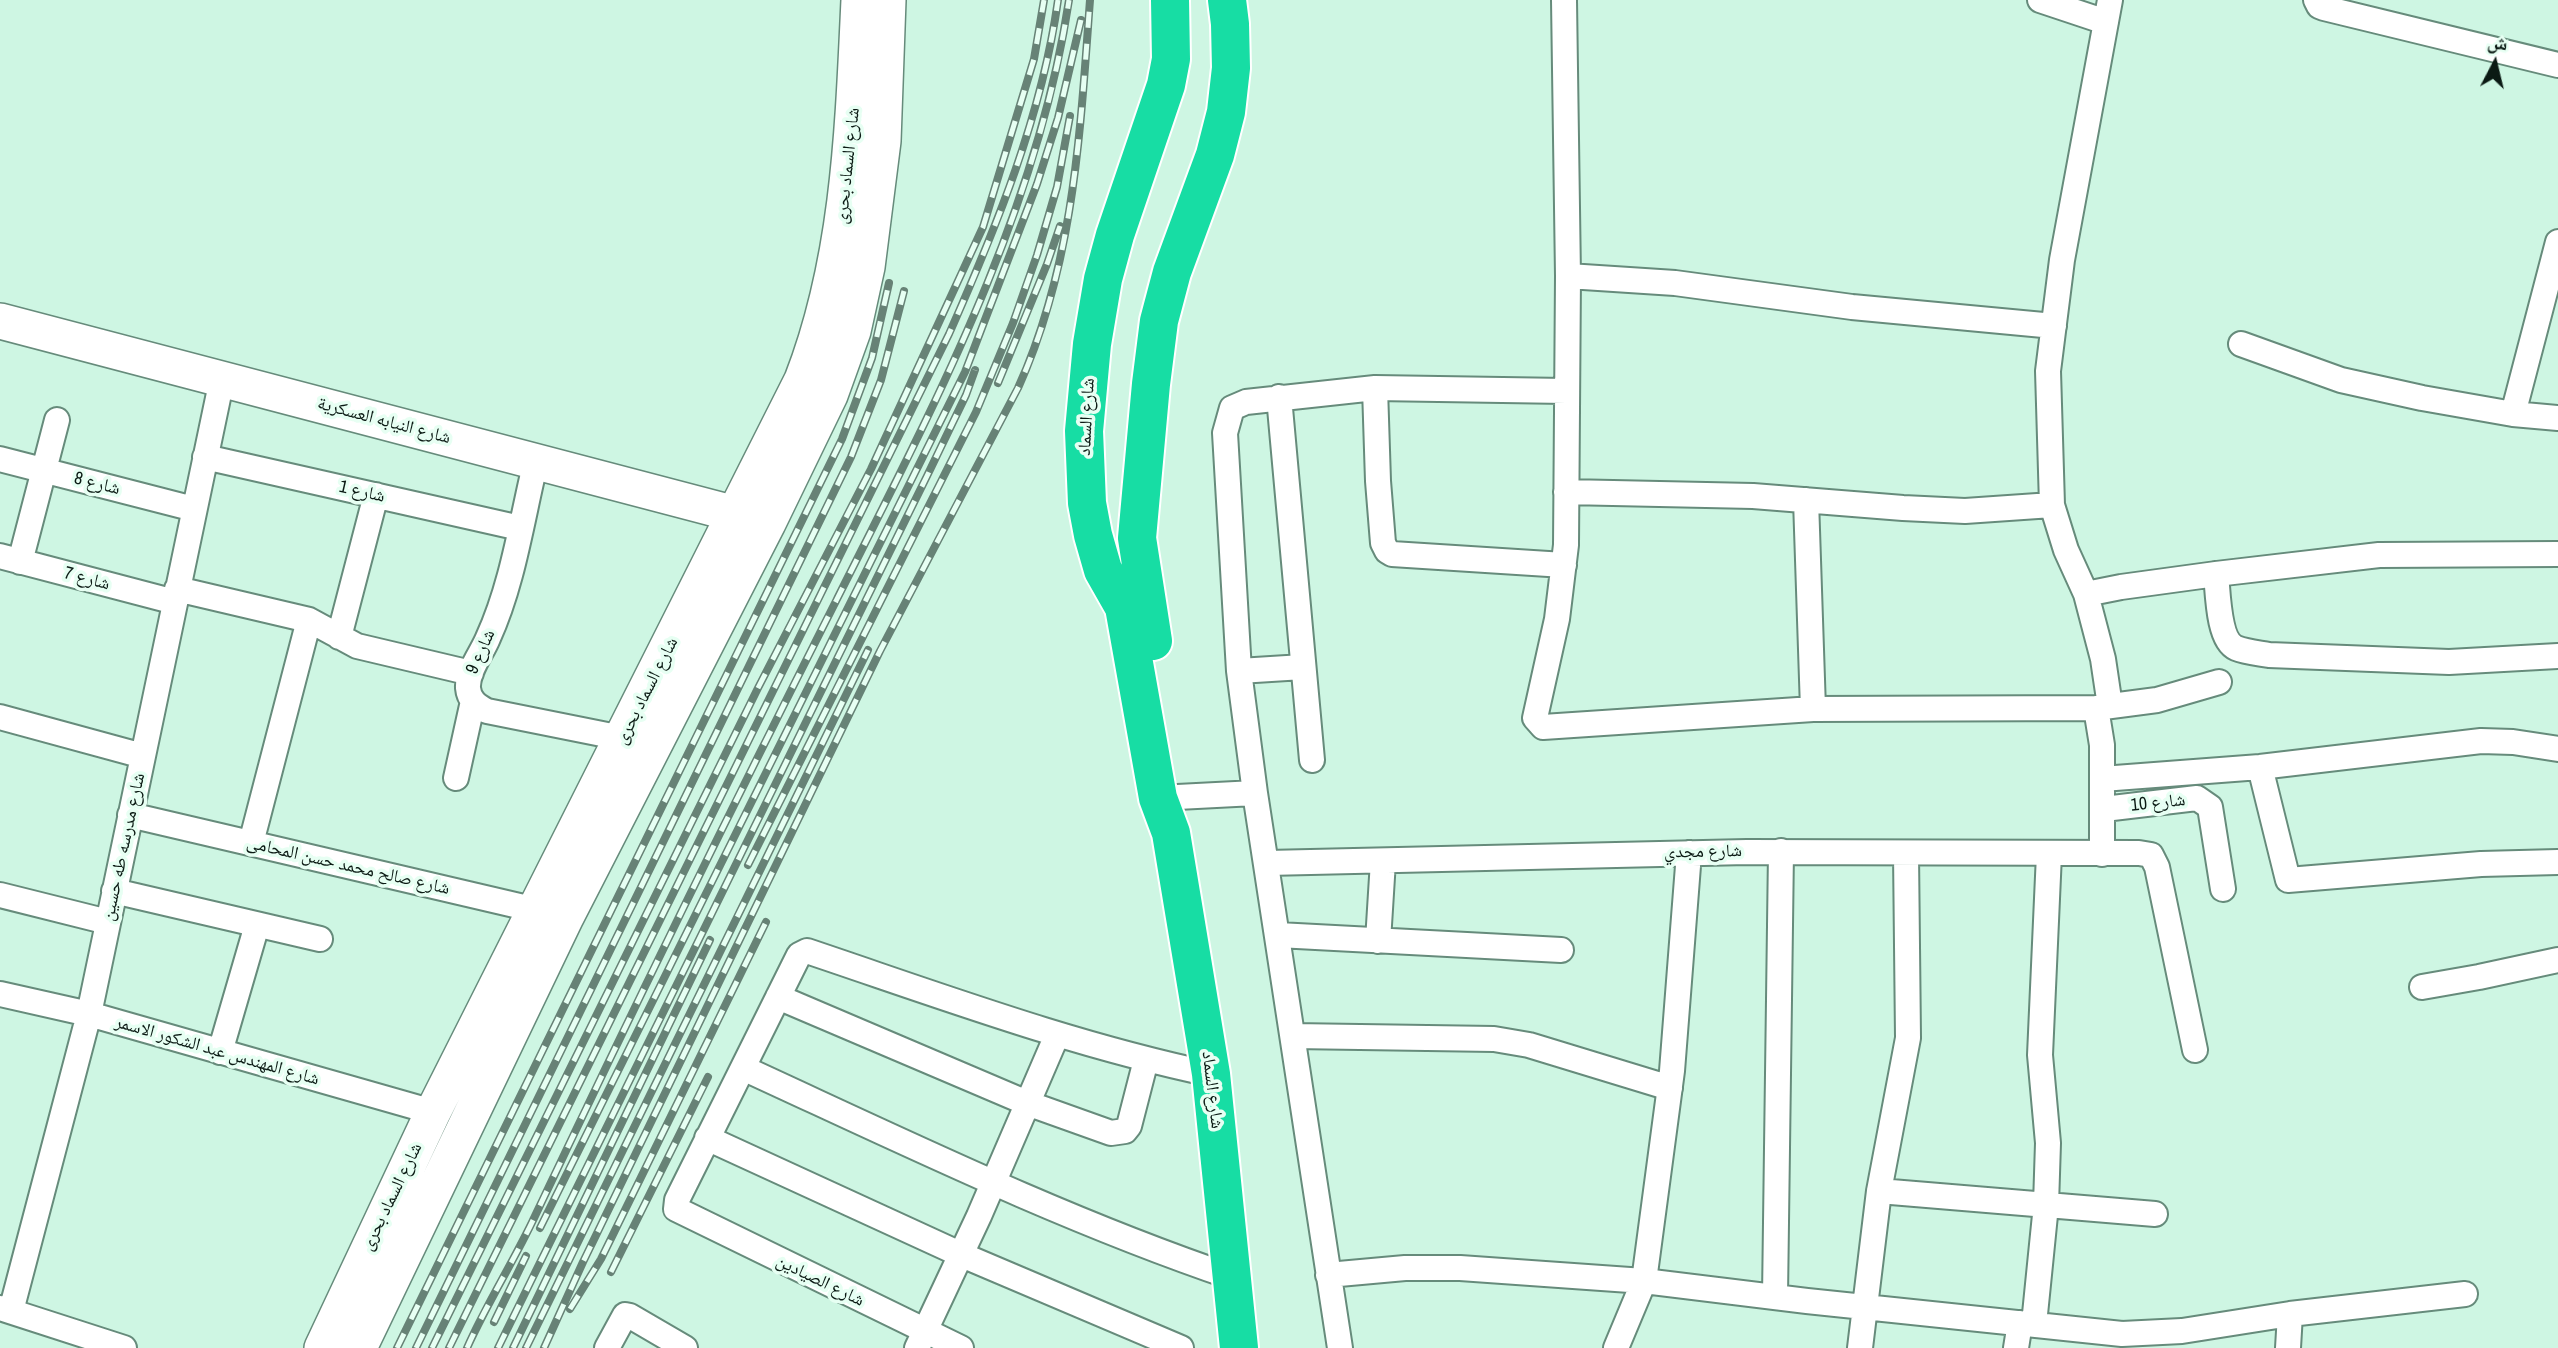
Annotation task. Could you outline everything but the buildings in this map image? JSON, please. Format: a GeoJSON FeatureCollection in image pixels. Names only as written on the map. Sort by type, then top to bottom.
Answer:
{"type":"FeatureCollection","features":[{"type":"Feature","properties":{"kind":"highway","name":"شارع السماد"},"geometry":{"type":"LineString","coordinates":[[1168,810],[1124,607],[1103,570],[1093,535],[1087,503],[1084,431],[1092,344],[1103,279],[1168,72],[1172,41],[1170,0]]}},
{"type":"Feature","properties":{"kind":"highway"},"geometry":{"type":"LineString","coordinates":[[1137,538],[1120,370],[1119,303],[1130,262],[1176,137],[1183,109],[1192,56],[1191,0]]}},
{"type":"Feature","properties":{"kind":"highway"},"geometry":{"type":"LineString","coordinates":[[1124,607],[1109,477],[1120,370],[1161,235],[1192,161],[1199,134],[1212,67],[1214,0]]}},
{"type":"Feature","properties":{"kind":"highway","name":"شارع السماد"},"geometry":{"type":"LineString","coordinates":[[1227,0],[1231,68],[1226,112],[1215,155],[1176,261],[1159,321],[1137,538],[1168,810],[1211,1074],[1240,1348]]}},
{"type":"Feature","properties":{"kind":"street","name":"شارع السماد بحرى"},"geometry":{"type":"LineString","coordinates":[[859,0],[868,140]]}},
{"type":"Feature","properties":{"kind":"street","name":"شارع السماد بحرى"},"geometry":{"type":"LineString","coordinates":[[322,1348],[433,1112],[550,913],[753,518],[830,395],[853,331],[852,265],[888,0]]}},
{"type":"Feature","properties":{"kind":"street"},"geometry":{"type":"LineString","coordinates":[[1564,0],[1568,276],[1564,565],[1557,619],[1535,718],[1539,725],[1621,723],[1812,709],[2103,707],[2157,699],[2218,682]]}},
{"type":"Feature","properties":{"kind":"street"},"geometry":{"type":"LineString","coordinates":[[2040,0],[2110,6]]}},
{"type":"Feature","properties":{"kind":"street"},"geometry":{"type":"LineString","coordinates":[[2316,0],[2323,8],[2558,65]]}},
{"type":"Feature","properties":{"kind":"street"},"geometry":{"type":"LineString","coordinates":[[2062,260],[2110,6]]}},
{"type":"Feature","properties":{"kind":"street"},"geometry":{"type":"LineString","coordinates":[[2102,854],[2103,659],[2086,594],[2066,550],[2052,505],[2048,409],[2049,370],[2062,260],[2110,6]]}},
{"type":"Feature","properties":{"kind":"street"},"geometry":{"type":"LineString","coordinates":[[2513,414],[2558,242]]}},
{"type":"Feature","properties":{"kind":"street"},"geometry":{"type":"LineString","coordinates":[[1568,276],[1675,283],[1852,307],[2054,326]]}},
{"type":"Feature","properties":{"kind":"street","name":"شارع النيابه العسكرية"},"geometry":{"type":"LineString","coordinates":[[0,321],[753,518]]}},
{"type":"Feature","properties":{"kind":"street"},"geometry":{"type":"LineString","coordinates":[[2242,344],[2341,380],[2513,414],[2558,418]]}},
{"type":"Feature","properties":{"kind":"street","name":"شارع مدرسه طه حسين"},"geometry":{"type":"LineString","coordinates":[[5,1310],[89,1014],[222,379]]}},
{"type":"Feature","properties":{"kind":"street"},"geometry":{"type":"LineString","coordinates":[[1340,1348],[1268,863],[1255,793],[1239,671],[1225,433],[1230,412],[1238,404],[1279,397],[1375,388],[1566,391]]}},
{"type":"Feature","properties":{"kind":"street"},"geometry":{"type":"LineString","coordinates":[[1375,388],[1378,481],[1383,543],[1387,551],[1392,554],[1564,565]]}},
{"type":"Feature","properties":{"kind":"street"},"geometry":{"type":"LineString","coordinates":[[1279,397],[1312,760]]}},
{"type":"Feature","properties":{"kind":"street"},"geometry":{"type":"LineString","coordinates":[[10,559],[44,471],[57,421]]}},
{"type":"Feature","properties":{"kind":"street","name":"شارع 1"},"geometry":{"type":"LineString","coordinates":[[205,457],[520,528]]}},
{"type":"Feature","properties":{"kind":"street","name":"شارع 8"},"geometry":{"type":"LineString","coordinates":[[0,460],[194,509]]}},
{"type":"Feature","properties":{"kind":"street","name":"شارع 9"},"geometry":{"type":"LineString","coordinates":[[536,461],[506,591],[490,636],[471,673],[468,687],[473,701],[487,711],[639,741]]}},
{"type":"Feature","properties":{"kind":"street"},"geometry":{"type":"LineString","coordinates":[[1566,492],[1753,496],[1965,511],[2052,505]]}},
{"type":"Feature","properties":{"kind":"street"},"geometry":{"type":"LineString","coordinates":[[340,637],[376,495]]}},
{"type":"Feature","properties":{"kind":"street"},"geometry":{"type":"LineString","coordinates":[[1806,500],[1812,709]]}},
{"type":"Feature","properties":{"kind":"street"},"geometry":{"type":"LineString","coordinates":[[2086,594],[2216,574],[2379,555],[2558,554]]}},
{"type":"Feature","properties":{"kind":"street","name":"شارع 7"},"geometry":{"type":"LineString","coordinates":[[10,559],[176,596],[309,620],[363,648],[471,673]]}},
{"type":"Feature","properties":{"kind":"street"},"geometry":{"type":"LineString","coordinates":[[2216,574],[2222,624],[2227,641],[2234,647],[2247,651],[2269,655],[2449,662],[2558,656]]}},
{"type":"Feature","properties":{"kind":"street"},"geometry":{"type":"LineString","coordinates":[[251,843],[309,620]]}},
{"type":"Feature","properties":{"kind":"street"},"geometry":{"type":"LineString","coordinates":[[1239,671],[1303,667]]}},
{"type":"Feature","properties":{"kind":"street"},"geometry":{"type":"LineString","coordinates":[[456,778],[473,701]]}},
{"type":"Feature","properties":{"kind":"street"},"geometry":{"type":"LineString","coordinates":[[0,717],[143,756]]}},
{"type":"Feature","properties":{"kind":"street"},"geometry":{"type":"LineString","coordinates":[[2102,779],[2260,767],[2481,741],[2514,742],[2558,749]]}},
{"type":"Feature","properties":{"kind":"street"},"geometry":{"type":"LineString","coordinates":[[2260,767],[2288,880],[2481,864],[2558,862]]}},
{"type":"Feature","properties":{"kind":"street"},"geometry":{"type":"LineString","coordinates":[[1168,810],[1255,793]]}},
{"type":"Feature","properties":{"kind":"street","name":"شارع 10"},"geometry":{"type":"LineString","coordinates":[[2104,809],[2197,798],[2205,802],[2210,807],[2223,890]]}},
{"type":"Feature","properties":{"kind":"street","name":"شارع صالح محمد حسن المحامى"},"geometry":{"type":"LineString","coordinates":[[130,815],[550,913]]}},
{"type":"Feature","properties":{"kind":"street"},"geometry":{"type":"LineString","coordinates":[[1775,1297],[1780,851]]}},
{"type":"Feature","properties":{"kind":"street","name":"شارع مجدي"},"geometry":{"type":"LineString","coordinates":[[1268,863],[1780,851],[2151,855],[2157,867],[2194,1050]]}},
{"type":"Feature","properties":{"kind":"street"},"geometry":{"type":"LineString","coordinates":[[1616,1348],[1644,1281],[1670,1088],[1689,853]]}},
{"type":"Feature","properties":{"kind":"street"},"geometry":{"type":"LineString","coordinates":[[1860,1348],[1879,1191],[1908,1038],[1906,853]]}},
{"type":"Feature","properties":{"kind":"street"},"geometry":{"type":"LineString","coordinates":[[2016,1348],[2027,1324],[2046,1205],[2048,1143],[2040,1055],[2049,854]]}},
{"type":"Feature","properties":{"kind":"street"},"geometry":{"type":"LineString","coordinates":[[1378,941],[1383,861]]}},
{"type":"Feature","properties":{"kind":"street"},"geometry":{"type":"LineString","coordinates":[[114,891],[320,939]]}},
{"type":"Feature","properties":{"kind":"street"},"geometry":{"type":"LineString","coordinates":[[0,895],[108,922]]}},
{"type":"Feature","properties":{"kind":"street","name":"شارع السماد بحرى"},"geometry":{"type":"LineString","coordinates":[[359,1348],[550,913]]}},
{"type":"Feature","properties":{"kind":"street"},"geometry":{"type":"LineString","coordinates":[[220,1052],[257,925]]}},
{"type":"Feature","properties":{"kind":"street"},"geometry":{"type":"LineString","coordinates":[[1278,934],[1561,950]]}},
{"type":"Feature","properties":{"kind":"street"},"geometry":{"type":"LineString","coordinates":[[1181,1348],[961,1255],[707,1138],[799,955],[807,951],[1057,1035],[1146,1060],[1211,1074]]}},
{"type":"Feature","properties":{"kind":"street"},"geometry":{"type":"LineString","coordinates":[[2422,987],[2558,960]]}},
{"type":"Feature","properties":{"kind":"street","name":"شارع المهندس عبد الشكور الاسمر"},"geometry":{"type":"LineString","coordinates":[[0,993],[89,1014],[433,1112]]}},
{"type":"Feature","properties":{"kind":"street"},"geometry":{"type":"LineString","coordinates":[[778,996],[1027,1103],[1111,1133],[1125,1131],[1129,1126],[1146,1060]]}},
{"type":"Feature","properties":{"kind":"street"},"geometry":{"type":"LineString","coordinates":[[922,1340],[994,1183],[1057,1035]]}},
{"type":"Feature","properties":{"kind":"street"},"geometry":{"type":"LineString","coordinates":[[1293,1036],[1494,1039],[1529,1045],[1670,1088]]}},
{"type":"Feature","properties":{"kind":"street"},"geometry":{"type":"LineString","coordinates":[[743,1068],[994,1183],[1153,1250],[1232,1277]]}},
{"type":"Feature","properties":{"kind":"street","name":"شارع الصيادين"},"geometry":{"type":"LineString","coordinates":[[707,1138],[676,1209],[922,1340],[961,1348]]}},
{"type":"Feature","properties":{"kind":"street"},"geometry":{"type":"LineString","coordinates":[[1879,1191],[2155,1214]]}},
{"type":"Feature","properties":{"kind":"street"},"geometry":{"type":"LineString","coordinates":[[1328,1275],[1405,1268],[1460,1268],[1644,1281],[1864,1307],[2134,1333],[2182,1331],[2290,1314],[2465,1294]]}},
{"type":"Feature","properties":{"kind":"street"},"geometry":{"type":"LineString","coordinates":[[5,1310],[124,1348]]}},
{"type":"Feature","properties":{"kind":"street"},"geometry":{"type":"LineString","coordinates":[[2288,1348],[2290,1314]]}},
{"type":"Feature","properties":{"kind":"street"},"geometry":{"type":"LineString","coordinates":[[607,1348],[625,1315],[685,1348]]}},
{"type":"Feature","properties":{"kind":"railway"},"geometry":{"type":"LineString","coordinates":[[432,1348],[758,688],[871,469],[983,227],[1034,59],[1044,0]]}},
{"type":"Feature","properties":{"kind":"railway"},"geometry":{"type":"LineString","coordinates":[[449,1348],[949,334],[984,253],[1029,129],[1051,43],[1058,0]]}},
{"type":"Feature","properties":{"kind":"railway"},"geometry":{"type":"LineString","coordinates":[[467,1348],[527,1233],[684,907],[943,383],[1007,234],[1033,158],[1054,80],[1069,0]]}},
{"type":"Feature","properties":{"kind":"railway"},"geometry":{"type":"LineString","coordinates":[[544,1348],[583,1262],[880,651],[1018,388],[1037,341],[1063,246],[1078,149],[1090,0]]}},
{"type":"Feature","properties":{"kind":"railway"},"geometry":{"type":"LineString","coordinates":[[540,1228],[965,372],[1037,184],[1058,118],[1081,20]]}},
{"type":"Feature","properties":{"kind":"railway"},"geometry":{"type":"LineString","coordinates":[[748,865],[976,412],[1013,323],[1037,255],[1057,187],[1070,116]]}},
{"type":"Feature","properties":{"kind":"railway"},"geometry":{"type":"LineString","coordinates":[[998,383],[1060,226]]}},
{"type":"Feature","properties":{"kind":"railway"},"geometry":{"type":"LineString","coordinates":[[397,1348],[842,439],[872,358],[889,283]]}},
{"type":"Feature","properties":{"kind":"railway"},"geometry":{"type":"LineString","coordinates":[[416,1348],[851,457],[881,380],[904,291]]}},
{"type":"Feature","properties":{"kind":"railway"},"geometry":{"type":"LineString","coordinates":[[498,1348],[927,476],[966,395],[975,370]]}},
{"type":"Feature","properties":{"kind":"railway"},"geometry":{"type":"LineString","coordinates":[[526,1348],[868,650]]}},
{"type":"Feature","properties":{"kind":"railway"},"geometry":{"type":"LineString","coordinates":[[570,1309],[601,1259],[766,922]]}},
{"type":"Feature","properties":{"kind":"railway"},"geometry":{"type":"LineString","coordinates":[[513,1348],[710,940]]}},
{"type":"Feature","properties":{"kind":"railway"},"geometry":{"type":"LineString","coordinates":[[611,1272],[708,1077]]}},
{"type":"Feature","properties":{"kind":"railway"},"geometry":{"type":"LineString","coordinates":[[494,1322],[526,1256]]}}]}
